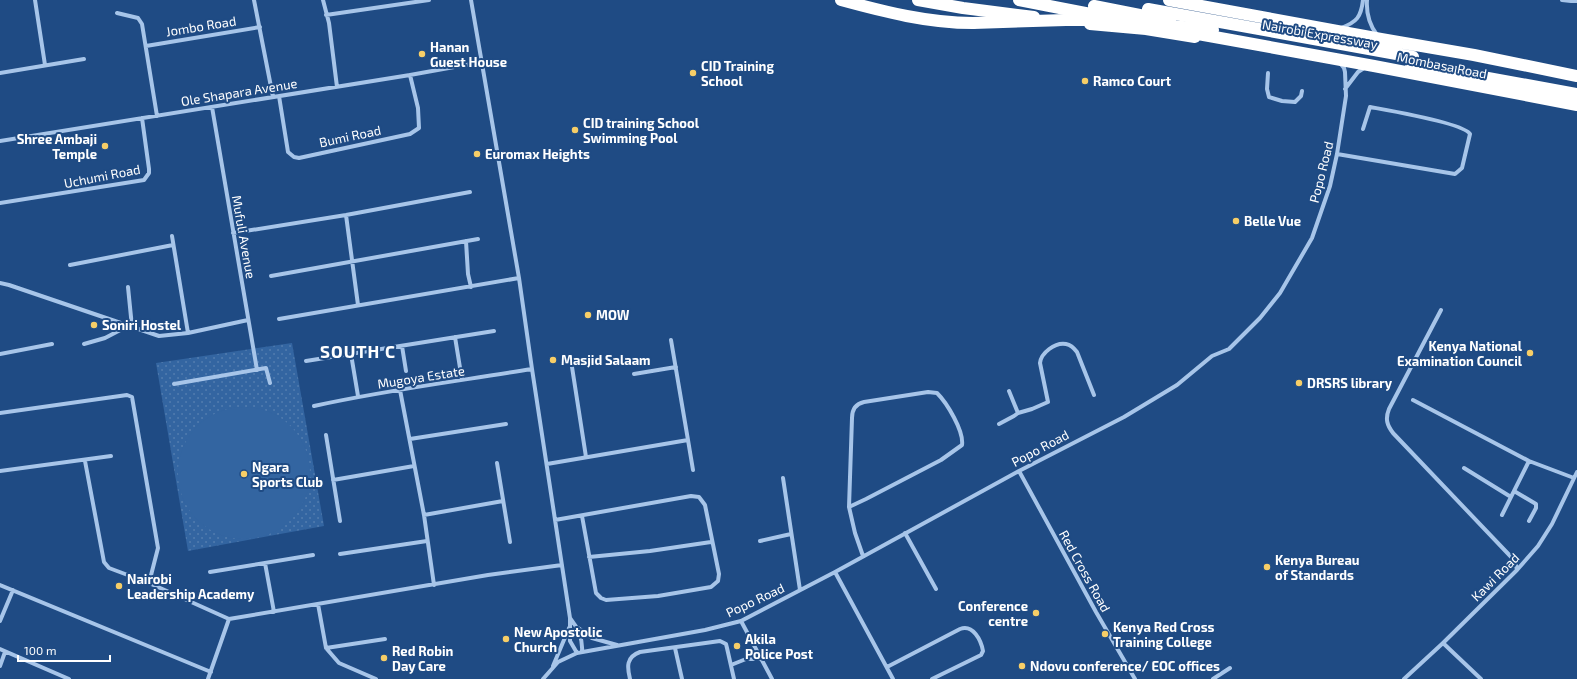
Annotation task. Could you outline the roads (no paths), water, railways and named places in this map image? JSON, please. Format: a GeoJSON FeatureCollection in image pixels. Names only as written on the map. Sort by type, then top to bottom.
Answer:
{"type":"FeatureCollection","features":[{"type":"Feature","properties":{"kind":"highway"},"geometry":{"type":"LineString","coordinates":[[841,0],[922,20],[973,24],[1066,20],[1112,20],[1213,30]]}},
{"type":"Feature","properties":{"kind":"highway"},"geometry":{"type":"LineString","coordinates":[[918,0],[970,10],[1146,30],[1193,37],[1226,39]]}},
{"type":"Feature","properties":{"kind":"highway","name":"Mombasa Road"},"geometry":{"type":"LineString","coordinates":[[1019,0],[1577,105]]}},
{"type":"Feature","properties":{"kind":"highway","name":"Nairobi Expressway"},"geometry":{"type":"LineString","coordinates":[[1060,0],[1213,30],[1577,94]]}},
{"type":"Feature","properties":{"kind":"highway","name":"Nairobi Expressway"},"geometry":{"type":"LineString","coordinates":[[1101,0],[1577,86]]}},
{"type":"Feature","properties":{"kind":"highway","name":"Mombasa Road"},"geometry":{"type":"LineString","coordinates":[[1169,0],[1381,40],[1474,55],[1577,76]]}},
{"type":"Feature","properties":{"kind":"highway"},"geometry":{"type":"LineString","coordinates":[[1532,96],[1538,91],[1541,84],[1541,76],[1535,68]]}},
{"type":"Feature","properties":{"kind":"street"},"geometry":{"type":"LineString","coordinates":[[35,0],[45,65]]}},
{"type":"Feature","properties":{"kind":"street"},"geometry":{"type":"LineString","coordinates":[[254,0],[273,97]]}},
{"type":"Feature","properties":{"kind":"street"},"geometry":{"type":"LineString","coordinates":[[323,0],[337,87]]}},
{"type":"Feature","properties":{"kind":"street"},"geometry":{"type":"LineString","coordinates":[[326,15],[430,0]]}},
{"type":"Feature","properties":{"kind":"street"},"geometry":{"type":"LineString","coordinates":[[471,0],[519,278],[570,618],[570,641],[577,653]]}},
{"type":"Feature","properties":{"kind":"street"},"geometry":{"type":"LineString","coordinates":[[1334,31],[1356,20],[1361,10],[1363,0]]}},
{"type":"Feature","properties":{"kind":"street"},"geometry":{"type":"LineString","coordinates":[[1367,0],[1367,16],[1372,28],[1381,40]]}},
{"type":"Feature","properties":{"kind":"street"},"geometry":{"type":"LineString","coordinates":[[1562,0],[1571,2],[1577,1]]}},
{"type":"Feature","properties":{"kind":"street"},"geometry":{"type":"LineString","coordinates":[[118,13],[138,18],[140,20],[146,46],[157,116]]}},
{"type":"Feature","properties":{"kind":"street","name":"Jombo Road"},"geometry":{"type":"LineString","coordinates":[[146,46],[260,27]]}},
{"type":"Feature","properties":{"kind":"street","name":"Popo Road"},"geometry":{"type":"LineString","coordinates":[[552,668],[564,659],[582,651],[705,630],[741,621],[835,572],[1019,471],[1124,417],[1177,386],[1212,356],[1229,349],[1260,318],[1280,293],[1312,238],[1330,186],[1338,154],[1346,96],[1344,68],[1337,62],[1323,57]]}},
{"type":"Feature","properties":{"kind":"street"},"geometry":{"type":"LineString","coordinates":[[0,72],[84,59]]}},
{"type":"Feature","properties":{"kind":"street","name":"Ole Shapara Avenue"},"geometry":{"type":"LineString","coordinates":[[0,141],[337,87],[482,62]]}},
{"type":"Feature","properties":{"kind":"street"},"geometry":{"type":"LineString","coordinates":[[1345,89],[1358,72],[1374,66]]}},
{"type":"Feature","properties":{"kind":"street"},"geometry":{"type":"LineString","coordinates":[[1268,73],[1267,89],[1269,97],[1282,101],[1295,102],[1299,100],[1302,91]]}},
{"type":"Feature","properties":{"kind":"street","name":"Bumi Road"},"geometry":{"type":"LineString","coordinates":[[279,96],[288,152],[294,157],[299,158],[415,132],[420,128],[418,108],[410,75]]}},
{"type":"Feature","properties":{"kind":"street","name":"Mufuli Avenue"},"geometry":{"type":"LineString","coordinates":[[212,107],[257,370]]}},
{"type":"Feature","properties":{"kind":"street"},"geometry":{"type":"LineString","coordinates":[[1338,154],[1455,174],[1462,168],[1470,134],[1466,129],[1440,121],[1370,107],[1363,129]]}},
{"type":"Feature","properties":{"kind":"street","name":"Uchumi Road"},"geometry":{"type":"LineString","coordinates":[[0,203],[144,180],[149,173],[149,169],[142,118]]}},
{"type":"Feature","properties":{"kind":"street"},"geometry":{"type":"LineString","coordinates":[[233,233],[346,215],[470,192]]}},
{"type":"Feature","properties":{"kind":"street"},"geometry":{"type":"LineString","coordinates":[[346,215],[358,305]]}},
{"type":"Feature","properties":{"kind":"street"},"geometry":{"type":"LineString","coordinates":[[172,236],[188,333]]}},
{"type":"Feature","properties":{"kind":"street"},"geometry":{"type":"LineString","coordinates":[[271,276],[352,262],[440,244],[478,239]]}},
{"type":"Feature","properties":{"kind":"street"},"geometry":{"type":"LineString","coordinates":[[466,241],[468,274],[471,287]]}},
{"type":"Feature","properties":{"kind":"street"},"geometry":{"type":"LineString","coordinates":[[70,265],[173,246]]}},
{"type":"Feature","properties":{"kind":"street"},"geometry":{"type":"LineString","coordinates":[[280,319],[519,278]]}},
{"type":"Feature","properties":{"kind":"street"},"geometry":{"type":"LineString","coordinates":[[0,284],[9,285],[159,336],[188,333],[248,320]]}},
{"type":"Feature","properties":{"kind":"street"},"geometry":{"type":"LineString","coordinates":[[128,287],[130,326]]}},
{"type":"Feature","properties":{"kind":"street"},"geometry":{"type":"LineString","coordinates":[[1441,310],[1389,409],[1387,415],[1388,424],[1393,433],[1515,561],[1517,570]]}},
{"type":"Feature","properties":{"kind":"street"},"geometry":{"type":"LineString","coordinates":[[84,344],[104,338],[130,326]]}},
{"type":"Feature","properties":{"kind":"street"},"geometry":{"type":"LineString","coordinates":[[306,361],[494,330]]}},
{"type":"Feature","properties":{"kind":"street"},"geometry":{"type":"LineString","coordinates":[[455,337],[462,380]]}},
{"type":"Feature","properties":{"kind":"street"},"geometry":{"type":"LineString","coordinates":[[671,340],[692,470]]}},
{"type":"Feature","properties":{"kind":"street"},"geometry":{"type":"LineString","coordinates":[[0,354],[52,344]]}},
{"type":"Feature","properties":{"kind":"street"},"geometry":{"type":"LineString","coordinates":[[999,424],[1018,413],[1048,402],[1040,363],[1041,358],[1046,351],[1061,345],[1066,344],[1073,347],[1077,352],[1094,394]]}},
{"type":"Feature","properties":{"kind":"street"},"geometry":{"type":"LineString","coordinates":[[402,346],[406,371]]}},
{"type":"Feature","properties":{"kind":"street"},"geometry":{"type":"LineString","coordinates":[[351,354],[358,396]]}},
{"type":"Feature","properties":{"kind":"street"},"geometry":{"type":"LineString","coordinates":[[572,367],[586,457]]}},
{"type":"Feature","properties":{"kind":"street"},"geometry":{"type":"LineString","coordinates":[[634,374],[676,367]]}},
{"type":"Feature","properties":{"kind":"street"},"geometry":{"type":"LineString","coordinates":[[174,384],[266,368],[270,383]]}},
{"type":"Feature","properties":{"kind":"street","name":"Mugoya Estate"},"geometry":{"type":"LineString","coordinates":[[314,406],[358,396],[532,369]]}},
{"type":"Feature","properties":{"kind":"street"},"geometry":{"type":"LineString","coordinates":[[400,390],[424,515],[434,585]]}},
{"type":"Feature","properties":{"kind":"street"},"geometry":{"type":"LineString","coordinates":[[1009,391],[1018,413]]}},
{"type":"Feature","properties":{"kind":"street"},"geometry":{"type":"LineString","coordinates":[[849,507],[866,500],[941,460],[962,445],[962,437],[957,425],[947,406],[937,393],[928,392],[860,403],[855,407],[852,413],[849,507],[855,533],[863,556]]}},
{"type":"Feature","properties":{"kind":"street"},"geometry":{"type":"LineString","coordinates":[[0,413],[127,396],[132,397],[158,548],[149,583]]}},
{"type":"Feature","properties":{"kind":"street"},"geometry":{"type":"LineString","coordinates":[[1413,400],[1529,460],[1574,478]]}},
{"type":"Feature","properties":{"kind":"street"},"geometry":{"type":"LineString","coordinates":[[410,439],[506,424]]}},
{"type":"Feature","properties":{"kind":"street"},"geometry":{"type":"LineString","coordinates":[[326,436],[340,521]]}},
{"type":"Feature","properties":{"kind":"street"},"geometry":{"type":"LineString","coordinates":[[546,464],[688,440]]}},
{"type":"Feature","properties":{"kind":"street"},"geometry":{"type":"LineString","coordinates":[[0,471],[85,461],[111,456]]}},
{"type":"Feature","properties":{"kind":"street"},"geometry":{"type":"LineString","coordinates":[[1502,515],[1529,460]]}},
{"type":"Feature","properties":{"kind":"street"},"geometry":{"type":"LineString","coordinates":[[85,461],[104,562],[108,568],[149,583],[229,619],[488,575],[562,564]]}},
{"type":"Feature","properties":{"kind":"street"},"geometry":{"type":"LineString","coordinates":[[497,463],[510,542]]}},
{"type":"Feature","properties":{"kind":"street"},"geometry":{"type":"LineString","coordinates":[[333,480],[414,466]]}},
{"type":"Feature","properties":{"kind":"street"},"geometry":{"type":"LineString","coordinates":[[1464,468],[1511,497]]}},
{"type":"Feature","properties":{"kind":"street","name":"Red Cross Road"},"geometry":{"type":"LineString","coordinates":[[1019,471],[1096,612],[1135,679]]}},
{"type":"Feature","properties":{"kind":"street","name":"Kawi Road"},"geometry":{"type":"LineString","coordinates":[[1404,679],[1517,570],[1538,546],[1552,524],[1577,472]]}},
{"type":"Feature","properties":{"kind":"street"},"geometry":{"type":"LineString","coordinates":[[783,478],[800,590]]}},
{"type":"Feature","properties":{"kind":"street"},"geometry":{"type":"LineString","coordinates":[[1514,490],[1536,504],[1536,508],[1529,521]]}},
{"type":"Feature","properties":{"kind":"street"},"geometry":{"type":"LineString","coordinates":[[555,520],[695,496],[699,497],[705,505],[711,542],[719,574],[718,582],[711,587],[658,596],[606,600],[601,598],[596,593],[582,516]]}},
{"type":"Feature","properties":{"kind":"street"},"geometry":{"type":"LineString","coordinates":[[424,515],[503,501]]}},
{"type":"Feature","properties":{"kind":"street"},"geometry":{"type":"LineString","coordinates":[[905,533],[936,589]]}},
{"type":"Feature","properties":{"kind":"street"},"geometry":{"type":"LineString","coordinates":[[760,541],[791,534]]}},
{"type":"Feature","properties":{"kind":"street"},"geometry":{"type":"LineString","coordinates":[[340,554],[427,541]]}},
{"type":"Feature","properties":{"kind":"street"},"geometry":{"type":"LineString","coordinates":[[589,557],[650,551],[711,542]]}},
{"type":"Feature","properties":{"kind":"street"},"geometry":{"type":"LineString","coordinates":[[210,572],[313,555]]}},
{"type":"Feature","properties":{"kind":"street"},"geometry":{"type":"LineString","coordinates":[[265,563],[274,612]]}},
{"type":"Feature","properties":{"kind":"street"},"geometry":{"type":"LineString","coordinates":[[835,572],[893,679]]}},
{"type":"Feature","properties":{"kind":"street"},"geometry":{"type":"LineString","coordinates":[[0,585],[211,672]]}},
{"type":"Feature","properties":{"kind":"street"},"geometry":{"type":"LineString","coordinates":[[0,621],[13,590]]}},
{"type":"Feature","properties":{"kind":"street"},"geometry":{"type":"LineString","coordinates":[[318,604],[326,648],[339,663],[376,679]]}},
{"type":"Feature","properties":{"kind":"street"},"geometry":{"type":"LineString","coordinates":[[570,618],[582,632],[592,638],[620,645]]}},
{"type":"Feature","properties":{"kind":"street"},"geometry":{"type":"LineString","coordinates":[[208,679],[229,619]]}},
{"type":"Feature","properties":{"kind":"street"},"geometry":{"type":"LineString","coordinates":[[741,621],[772,679]]}},
{"type":"Feature","properties":{"kind":"street"},"geometry":{"type":"LineString","coordinates":[[576,626],[582,643],[582,651]]}},
{"type":"Feature","properties":{"kind":"street"},"geometry":{"type":"LineString","coordinates":[[887,667],[960,629],[967,627],[971,628],[982,647],[983,651],[981,654],[932,679]]}},
{"type":"Feature","properties":{"kind":"street"},"geometry":{"type":"LineString","coordinates":[[543,679],[552,668],[569,628]]}},
{"type":"Feature","properties":{"kind":"street"},"geometry":{"type":"LineString","coordinates":[[326,648],[385,639]]}},
{"type":"Feature","properties":{"kind":"street"},"geometry":{"type":"LineString","coordinates":[[630,679],[627,666],[629,658],[634,654],[724,642],[727,648],[734,679]]}},
{"type":"Feature","properties":{"kind":"street"},"geometry":{"type":"LineString","coordinates":[[1443,643],[1481,679]]}},
{"type":"Feature","properties":{"kind":"street"},"geometry":{"type":"LineString","coordinates":[[675,648],[682,679]]}},
{"type":"Feature","properties":{"kind":"street"},"geometry":{"type":"LineString","coordinates":[[0,649],[69,679]]}},
{"type":"Feature","properties":{"kind":"street"},"geometry":{"type":"LineString","coordinates":[[0,666],[5,652]]}},
{"type":"Feature","properties":{"kind":"street"},"geometry":{"type":"LineString","coordinates":[[731,665],[746,659],[761,658]]}},
{"type":"Feature","properties":{"kind":"street"},"geometry":{"type":"LineString","coordinates":[[1213,679],[1215,676],[1230,668]]}},
{"type":"Feature","properties":{"kind":"place","name":"Hanan Guest House"},"geometry":{"type":"Point","coordinates":[422,54]}},
{"type":"Feature","properties":{"kind":"place","name":"CID Training School"},"geometry":{"type":"Point","coordinates":[693,73]}},
{"type":"Feature","properties":{"kind":"place","name":"Ramco Court"},"geometry":{"type":"Point","coordinates":[1085,81]}},
{"type":"Feature","properties":{"kind":"place","name":"CID training School Swimming Pool"},"geometry":{"type":"Point","coordinates":[575,130]}},
{"type":"Feature","properties":{"kind":"place","name":"Shree Ambaji Temple"},"geometry":{"type":"Point","coordinates":[105,146]}},
{"type":"Feature","properties":{"kind":"place","name":"Euromax Heights"},"geometry":{"type":"Point","coordinates":[477,154]}},
{"type":"Feature","properties":{"kind":"place","name":"Belle Vue"},"geometry":{"type":"Point","coordinates":[1236,221]}},
{"type":"Feature","properties":{"kind":"place","name":"MOW"},"geometry":{"type":"Point","coordinates":[588,315]}},
{"type":"Feature","properties":{"kind":"place","name":"Soniri Hostel"},"geometry":{"type":"Point","coordinates":[94,325]}},
{"type":"Feature","properties":{"kind":"place","name":"Kenya National Examination Council"},"geometry":{"type":"Point","coordinates":[1530,353]}},
{"type":"Feature","properties":{"kind":"place","name":"Masjid Salaam"},"geometry":{"type":"Point","coordinates":[553,360]}},
{"type":"Feature","properties":{"kind":"place","name":"DRSRS library"},"geometry":{"type":"Point","coordinates":[1299,383]}},
{"type":"Feature","properties":{"kind":"place","name":"Ngara Sports Club"},"geometry":{"type":"Point","coordinates":[244,474]}},
{"type":"Feature","properties":{"kind":"place","name":"Kenya Bureau of Standards"},"geometry":{"type":"Point","coordinates":[1267,567]}},
{"type":"Feature","properties":{"kind":"place","name":"Nairobi Leadership Academy"},"geometry":{"type":"Point","coordinates":[119,586]}},
{"type":"Feature","properties":{"kind":"place","name":"Conference centre"},"geometry":{"type":"Point","coordinates":[1036,613]}},
{"type":"Feature","properties":{"kind":"place","name":"Kenya Red Cross Training College"},"geometry":{"type":"Point","coordinates":[1105,634]}},
{"type":"Feature","properties":{"kind":"place","name":"New Apostolic Church"},"geometry":{"type":"Point","coordinates":[506,639]}},
{"type":"Feature","properties":{"kind":"place","name":"Akila Police Post"},"geometry":{"type":"Point","coordinates":[737,646]}},
{"type":"Feature","properties":{"kind":"place","name":"Red Robin Day Care"},"geometry":{"type":"Point","coordinates":[384,658]}},
{"type":"Feature","properties":{"kind":"place","name":"Ndovu conference/ EOC offices"},"geometry":{"type":"Point","coordinates":[1022,666]}},
{"type":"Feature","properties":{"kind":"district","name":"SOUTH C"},"geometry":{"type":"Point","coordinates":[358,351]}}]}
